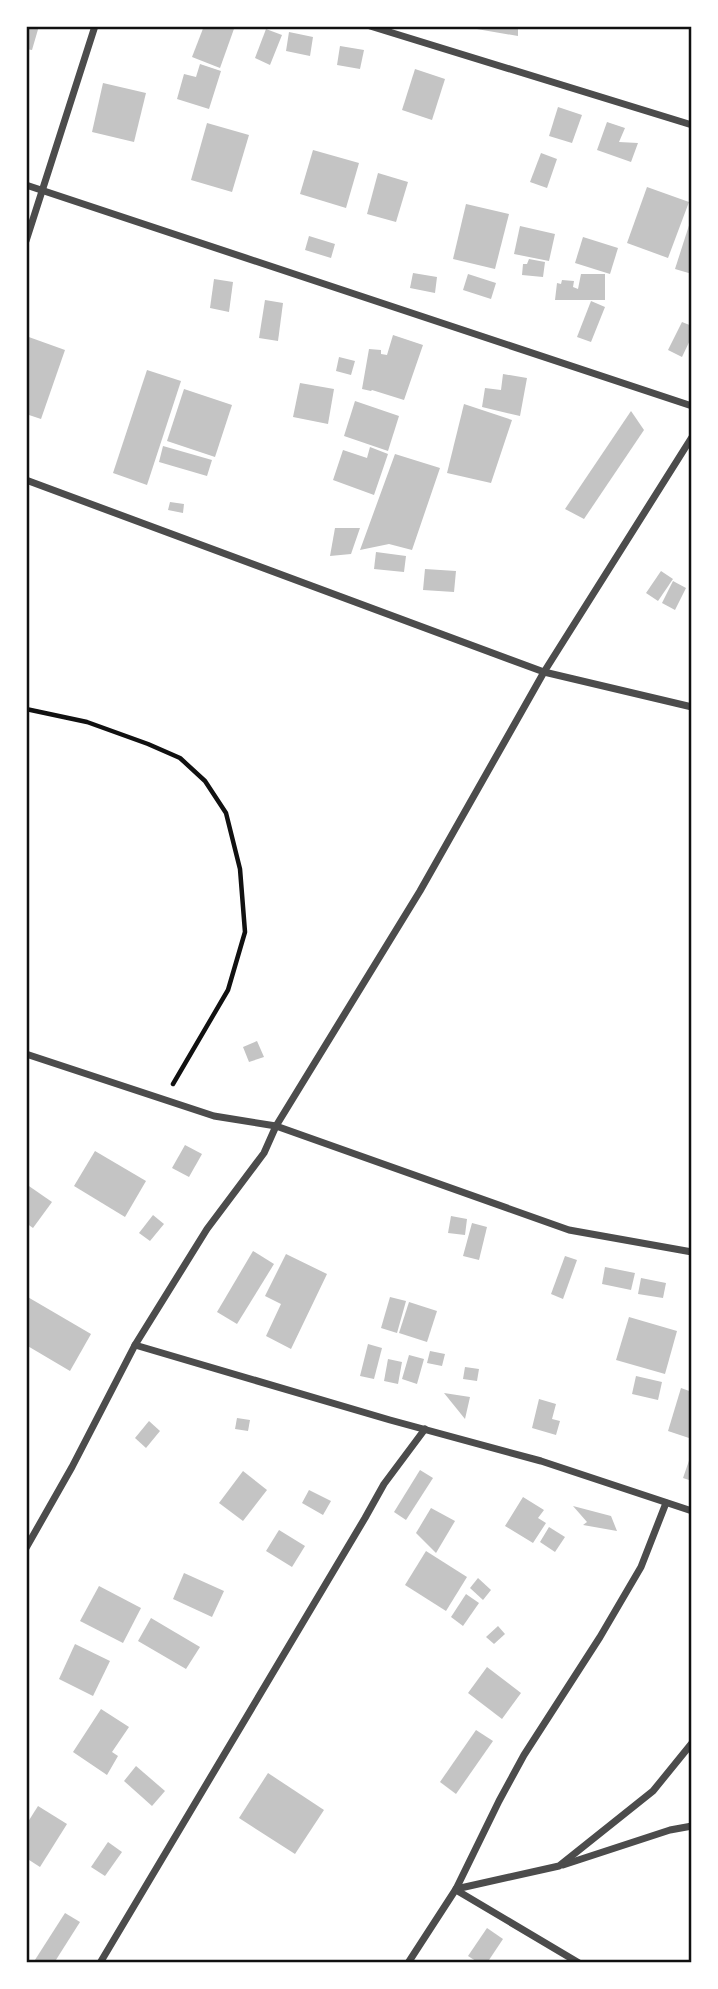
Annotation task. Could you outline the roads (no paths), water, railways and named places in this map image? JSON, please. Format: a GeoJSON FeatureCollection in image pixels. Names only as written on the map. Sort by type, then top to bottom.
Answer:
{"type":"FeatureCollection","features":[{"type":"Feature","properties":{"kind":"street"},"geometry":{"type":"LineString","coordinates":[[26,241],[95,26]]}},
{"type":"Feature","properties":{"kind":"street"},"geometry":{"type":"LineString","coordinates":[[370,26],[692,125]]}},
{"type":"Feature","properties":{"kind":"street"},"geometry":{"type":"LineString","coordinates":[[26,185],[692,406]]}},
{"type":"Feature","properties":{"kind":"street"},"geometry":{"type":"LineString","coordinates":[[26,1548],[72,1467],[135,1345],[207,1229],[264,1153],[276,1126],[420,891],[544,672],[692,437]]}},
{"type":"Feature","properties":{"kind":"street"},"geometry":{"type":"LineString","coordinates":[[26,480],[544,672],[692,707]]}},
{"type":"Feature","properties":{"kind":"street"},"geometry":{"type":"LineString","coordinates":[[26,1054],[214,1116],[276,1126],[569,1230],[692,1252]]}},
{"type":"Feature","properties":{"kind":"street"},"geometry":{"type":"LineString","coordinates":[[135,1345],[541,1461],[692,1511]]}},
{"type":"Feature","properties":{"kind":"street"},"geometry":{"type":"LineString","coordinates":[[100,1963],[384,1484],[425,1429]]}},
{"type":"Feature","properties":{"kind":"street"},"geometry":{"type":"LineString","coordinates":[[408,1963],[456,1889],[524,1755],[600,1637],[641,1567],[666,1503]]}},
{"type":"Feature","properties":{"kind":"street"},"geometry":{"type":"LineString","coordinates":[[559,1866],[653,1791],[692,1743]]}},
{"type":"Feature","properties":{"kind":"street"},"geometry":{"type":"LineString","coordinates":[[456,1889],[559,1866],[670,1830],[692,1826]]}},
{"type":"Feature","properties":{"kind":"street"},"geometry":{"type":"LineString","coordinates":[[456,1889],[579,1963]]}}]}
